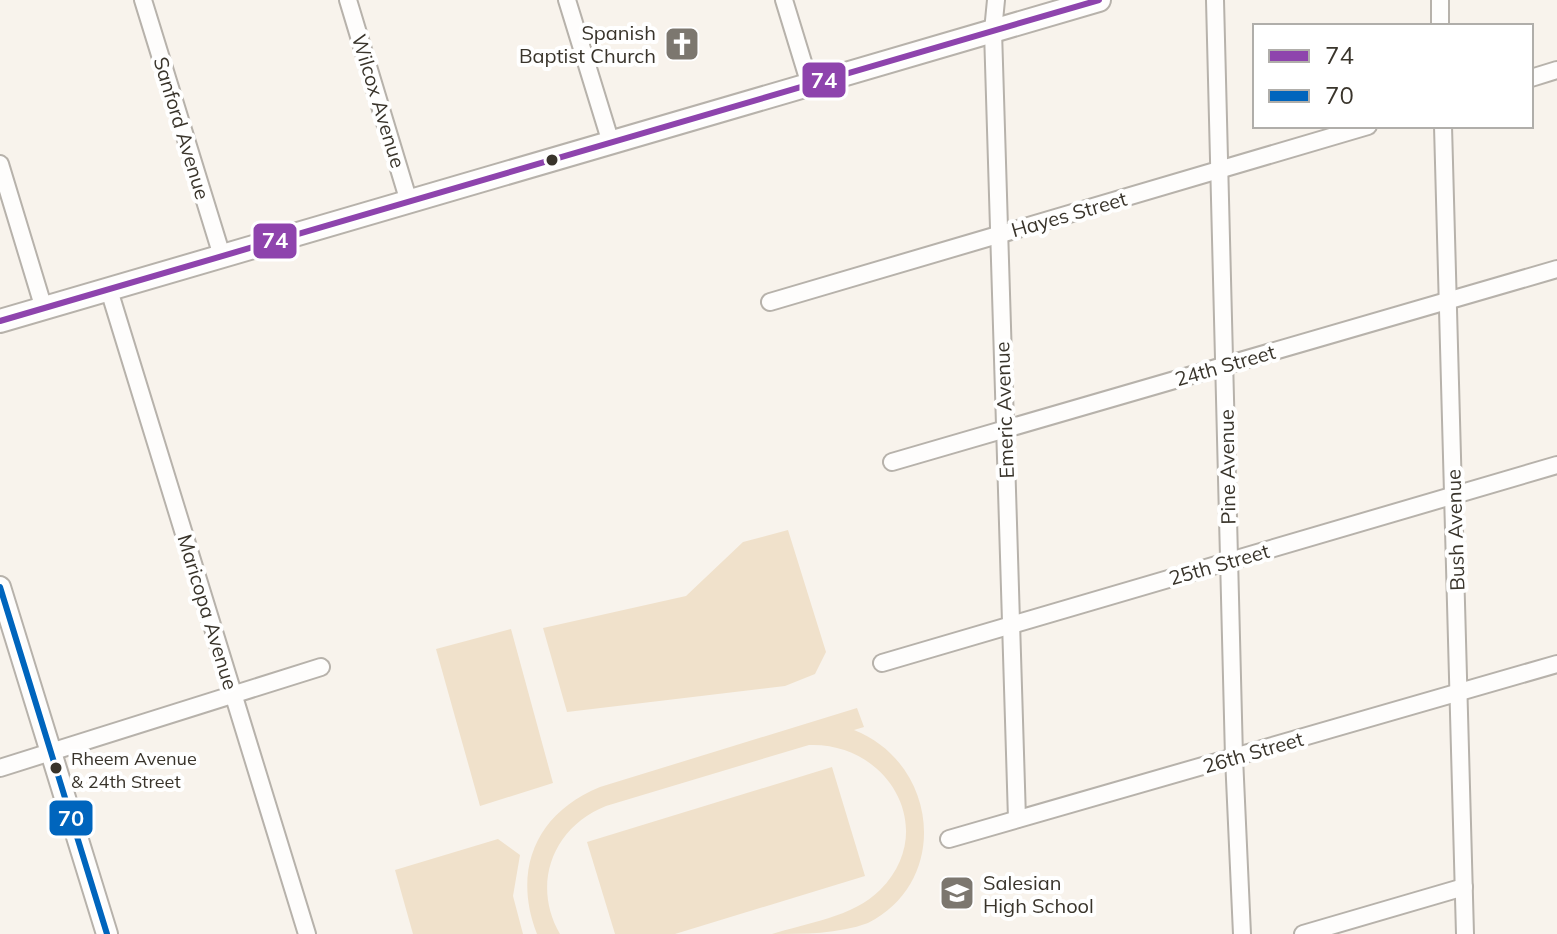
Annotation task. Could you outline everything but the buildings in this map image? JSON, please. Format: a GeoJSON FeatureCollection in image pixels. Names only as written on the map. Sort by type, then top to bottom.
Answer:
{"type":"FeatureCollection","features":[{"type":"Feature","properties":{"kind":"main road"},"geometry":{"type":"LineString","coordinates":[[0,321],[1099,0]]}},
{"type":"Feature","properties":{"kind":"street","name":"Sanford Avenue"},"geometry":{"type":"LineString","coordinates":[[143,0],[222,256]]}},
{"type":"Feature","properties":{"kind":"street","name":"Wilcox Avenue"},"geometry":{"type":"LineString","coordinates":[[348,0],[409,202]]}},
{"type":"Feature","properties":{"kind":"street"},"geometry":{"type":"LineString","coordinates":[[567,0],[611,143]]}},
{"type":"Feature","properties":{"kind":"street"},"geometry":{"type":"LineString","coordinates":[[784,0],[810,85]]}},
{"type":"Feature","properties":{"kind":"street","name":"Emeric Avenue"},"geometry":{"type":"LineString","coordinates":[[996,0],[993,31],[1017,819]]}},
{"type":"Feature","properties":{"kind":"street","name":"Pine Avenue"},"geometry":{"type":"LineString","coordinates":[[1215,0],[1234,757],[1242,934]]}},
{"type":"Feature","properties":{"kind":"street"},"geometry":{"type":"LineString","coordinates":[[1440,0],[1440,24]]}},
{"type":"Feature","properties":{"kind":"street"},"geometry":{"type":"LineString","coordinates":[[1533,77],[1557,70]]}},
{"type":"Feature","properties":{"kind":"street","name":"Hayes Street"},"geometry":{"type":"LineString","coordinates":[[770,302],[1361,128]]}},
{"type":"Feature","properties":{"kind":"street","name":"Bush Avenue"},"geometry":{"type":"LineString","coordinates":[[1443,128],[1465,934]]}},
{"type":"Feature","properties":{"kind":"street"},"geometry":{"type":"LineString","coordinates":[[0,164],[44,309]]}},
{"type":"Feature","properties":{"kind":"street","name":"24th Street"},"geometry":{"type":"LineString","coordinates":[[892,462],[1557,269]]}},
{"type":"Feature","properties":{"kind":"street","name":"Maricopa Avenue"},"geometry":{"type":"LineString","coordinates":[[109,290],[307,934]]}},
{"type":"Feature","properties":{"kind":"street","name":"25th Street"},"geometry":{"type":"LineString","coordinates":[[882,663],[1557,465]]}},
{"type":"Feature","properties":{"kind":"street"},"geometry":{"type":"LineString","coordinates":[[0,587],[107,934]]}},
{"type":"Feature","properties":{"kind":"street","name":"26th Street"},"geometry":{"type":"LineString","coordinates":[[949,839],[1557,664]]}},
{"type":"Feature","properties":{"kind":"street"},"geometry":{"type":"LineString","coordinates":[[0,768],[321,667]]}},
{"type":"Feature","properties":{"kind":"street"},"geometry":{"type":"LineString","coordinates":[[1303,934],[1464,887]]}},
{"type":"Feature","properties":{"kind":"shaded area"},"geometry":{"type":"Polygon","coordinates":[[[788,530],[826,652],[815,674],[785,686],[567,712],[543,628],[686,596],[743,542],[788,530]]]}},
{"type":"Feature","properties":{"kind":"shaded area"},"geometry":{"type":"Polygon","coordinates":[[[511,629],[553,783],[480,806],[436,649],[511,629]]]}},
{"type":"Feature","properties":{"kind":"shaded area"},"geometry":{"type":"Polygon","coordinates":[[[857,708],[864,727],[854,730],[882,746],[903,768],[917,794],[924,823],[922,852],[913,880],[895,904],[857,927],[772,934],[843,913],[869,899],[880,890],[897,866],[905,842],[905,817],[897,794],[882,774],[862,758],[837,748],[809,745],[606,806],[588,815],[572,828],[552,859],[548,896],[551,915],[560,934],[537,934],[527,888],[535,846],[545,828],[578,798],[600,787],[857,708]]]}},
{"type":"Feature","properties":{"kind":"shaded area"},"geometry":{"type":"Polygon","coordinates":[[[832,767],[865,876],[675,934],[615,934],[587,842],[832,767]]]}},
{"type":"Feature","properties":{"kind":"shaded area"},"geometry":{"type":"Polygon","coordinates":[[[498,839],[520,855],[513,896],[523,934],[413,934],[395,870],[498,839]]]}},
{"type":"Feature","properties":{"kind":"transit line","name":"74"},"geometry":{"type":"LineString","coordinates":[[0,321],[1099,0]]}},
{"type":"Feature","properties":{"kind":"transit line","name":"70"},"geometry":{"type":"LineString","coordinates":[[0,587],[107,934]]}},
{"type":"Feature","properties":{"kind":"place","name":"Spanish Baptist Church"},"geometry":{"type":"Point","coordinates":[682,44]}},
{"type":"Feature","properties":{"kind":"place","name":"Rheem Avenue & 24th Street"},"geometry":{"type":"Point","coordinates":[56,768]}},
{"type":"Feature","properties":{"kind":"place","name":"Salesian High School"},"geometry":{"type":"Point","coordinates":[957,893]}}]}
